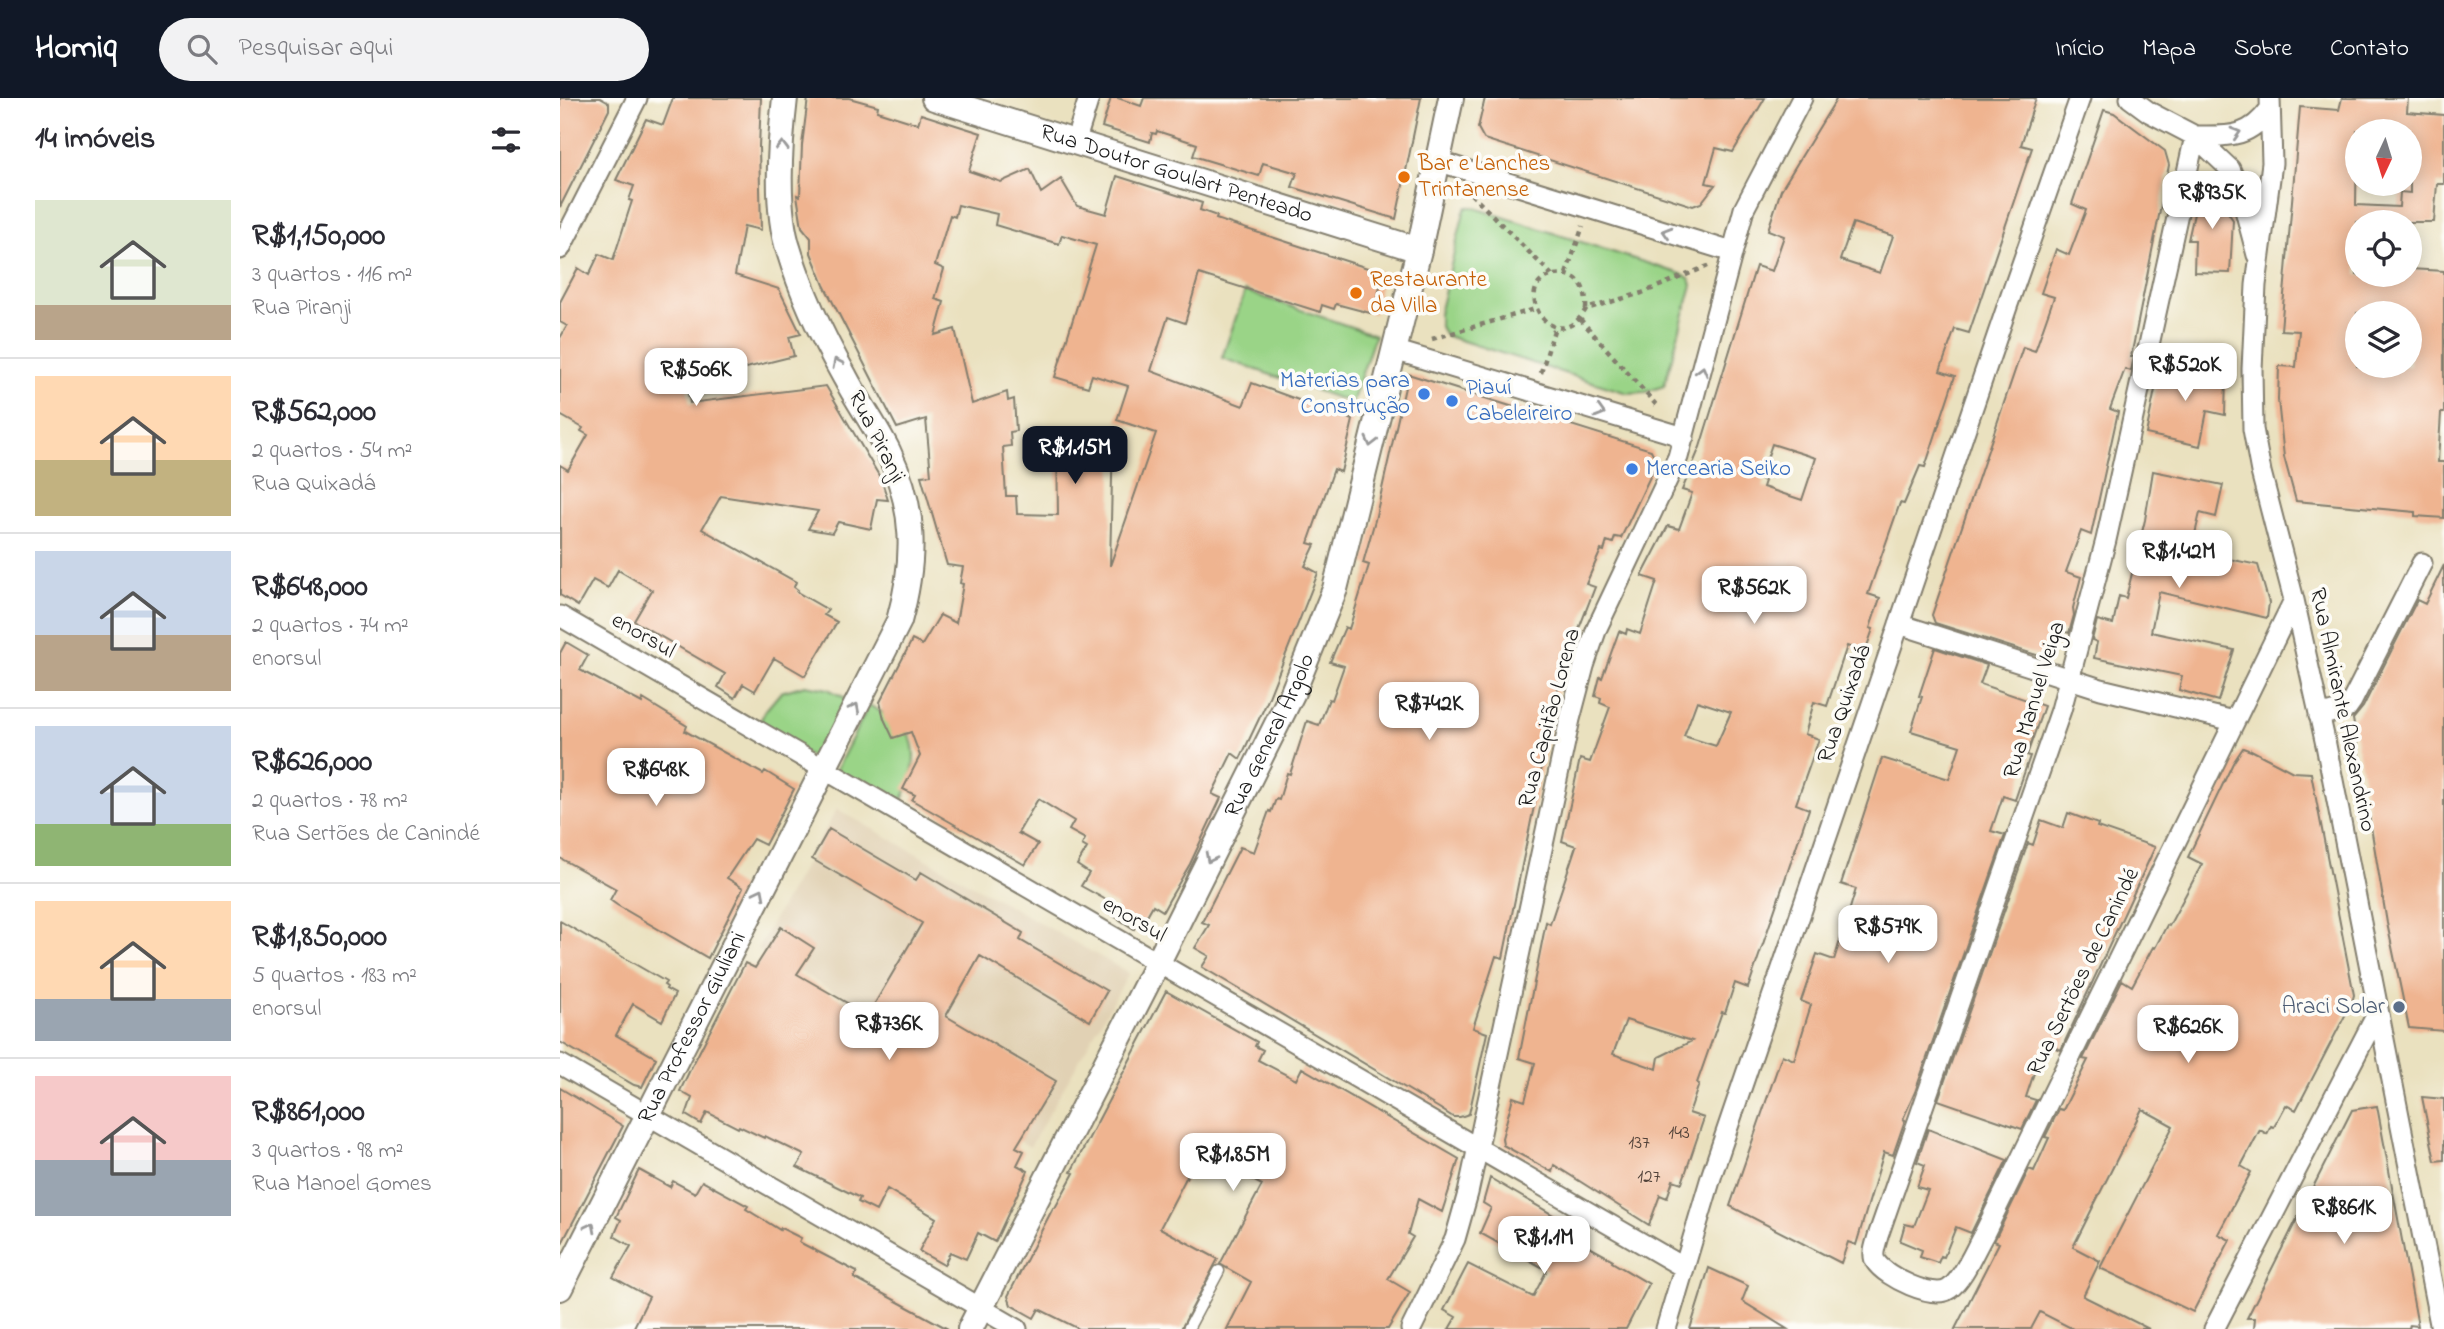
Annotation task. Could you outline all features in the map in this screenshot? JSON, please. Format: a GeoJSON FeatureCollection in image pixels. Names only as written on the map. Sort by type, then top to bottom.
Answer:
{"type":"FeatureCollection","features":[{"type":"Feature","properties":{"kind":"street"},"geometry":{"type":"LineString","coordinates":[[560,249],[636,98]]}},
{"type":"Feature","properties":{"kind":"street","name":"Rua Piranji"},"geometry":{"type":"LineString","coordinates":[[785,98],[782,214],[788,249],[805,295],[844,376],[887,449],[902,482],[911,529],[911,562],[900,621],[823,768]]}},
{"type":"Feature","properties":{"kind":"street","name":"Rua Doutor Goulart Penteado"},"geometry":{"type":"LineString","coordinates":[[934,98],[1419,250]]}},
{"type":"Feature","properties":{"kind":"street"},"geometry":{"type":"LineString","coordinates":[[1075,143],[1089,98]]}},
{"type":"Feature","properties":{"kind":"street","name":"Rua General Argolo"},"geometry":{"type":"LineString","coordinates":[[975,1319],[1293,692],[1335,589],[1419,250],[1451,98]]}},
{"type":"Feature","properties":{"kind":"street","name":"Rua Capitão Lorena"},"geometry":{"type":"LineString","coordinates":[[1411,1329],[1455,1239],[1478,1148],[1567,732],[1584,666],[1597,628],[1678,457],[1747,201],[1802,98]]}},
{"type":"Feature","properties":{"kind":"street","name":"Rua Quixadá"},"geometry":{"type":"LineString","coordinates":[[1666,1329],[1712,1174],[2080,98]]}},
{"type":"Feature","properties":{"kind":"street"},"geometry":{"type":"LineString","coordinates":[[2130,98],[2149,112],[2195,136],[2230,169],[2238,186],[2258,259]]}},
{"type":"Feature","properties":{"kind":"street"},"geometry":{"type":"LineString","coordinates":[[2195,136],[2226,136],[2245,131],[2259,124],[2270,104]]}},
{"type":"Feature","properties":{"kind":"street","name":"Rua Almirante Alexandrino"},"geometry":{"type":"LineString","coordinates":[[2270,104],[2272,163],[2258,259],[2252,369],[2253,429],[2319,716],[2441,1329]]}},
{"type":"Feature","properties":{"kind":"street","name":"Rua Manuel Veiga"},"geometry":{"type":"LineString","coordinates":[[1877,1264],[1874,1249],[1878,1236],[2069,679],[2106,540],[2195,136]]}},
{"type":"Feature","properties":{"kind":"street"},"geometry":{"type":"LineString","coordinates":[[1437,161],[1732,252]]}},
{"type":"Feature","properties":{"kind":"street"},"geometry":{"type":"LineString","coordinates":[[1394,350],[1684,437]]}},
{"type":"Feature","properties":{"kind":"street"},"geometry":{"type":"LineString","coordinates":[[2319,716],[2347,708],[2352,701],[2422,563]]}},
{"type":"Feature","properties":{"kind":"street","name":"Rua Sertões de Canindé"},"geometry":{"type":"LineString","coordinates":[[1877,1264],[1893,1276],[1922,1290],[1937,1293],[1949,1290],[1958,1280],[1984,1234],[2294,600]]}},
{"type":"Feature","properties":{"kind":"street","name":"enorsul"},"geometry":{"type":"LineString","coordinates":[[560,616],[1683,1267]]}},
{"type":"Feature","properties":{"kind":"street"},"geometry":{"type":"LineString","coordinates":[[1899,624],[2101,689],[2234,721]]}},
{"type":"Feature","properties":{"kind":"street","name":"Rua Professor Giuliani"},"geometry":{"type":"LineString","coordinates":[[560,1288],[823,768]]}},
{"type":"Feature","properties":{"kind":"street"},"geometry":{"type":"LineString","coordinates":[[2214,1329],[2378,1012]]}},
{"type":"Feature","properties":{"kind":"street"},"geometry":{"type":"LineString","coordinates":[[560,1064],[648,1115],[975,1319],[1017,1329]]}},
{"type":"Feature","properties":{"kind":"lane"},"geometry":{"type":"LineString","coordinates":[[1188,1329],[1219,1271]]}},
{"type":"Feature","properties":{"kind":"path"},"geometry":{"type":"LineString","coordinates":[[1466,189],[1552,275]]}},
{"type":"Feature","properties":{"kind":"path"},"geometry":{"type":"LineString","coordinates":[[1566,274],[1589,208]]}},
{"type":"Feature","properties":{"kind":"path"},"geometry":{"type":"LineString","coordinates":[[1586,309],[1672,282],[1701,270],[1732,252]]}},
{"type":"Feature","properties":{"kind":"path"},"geometry":{"type":"LineString","coordinates":[[1566,274],[1579,281],[1587,294],[1586,309],[1580,319],[1569,326],[1555,327],[1542,321],[1535,309],[1534,295],[1541,283],[1552,275],[1566,274]]}},
{"type":"Feature","properties":{"kind":"path"},"geometry":{"type":"LineString","coordinates":[[1394,350],[1535,309]]}},
{"type":"Feature","properties":{"kind":"path"},"geometry":{"type":"LineString","coordinates":[[1580,319],[1684,437]]}},
{"type":"Feature","properties":{"kind":"path"},"geometry":{"type":"LineString","coordinates":[[1535,392],[1555,327]]}},
{"type":"Feature","properties":{"kind":"shaded area"},"geometry":{"type":"Polygon","coordinates":[[[837,809],[1129,973],[1030,1147],[906,1077],[925,1043],[757,949],[837,809]]]}},
{"type":"Feature","properties":{"kind":"green space"},"geometry":{"type":"Polygon","coordinates":[[[1467,207],[1690,279],[1692,285],[1664,386],[1646,392],[1627,393],[1447,336],[1440,326],[1439,314],[1467,207]]]}},
{"type":"Feature","properties":{"kind":"green space"},"geometry":{"type":"Polygon","coordinates":[[[1245,291],[1375,335],[1352,403],[1222,358],[1245,291]]]}},
{"type":"Feature","properties":{"kind":"green space"},"geometry":{"type":"Polygon","coordinates":[[[805,685],[828,689],[847,699],[817,760],[758,726],[765,711],[781,692],[805,685]]]}},
{"type":"Feature","properties":{"kind":"green space"},"geometry":{"type":"Polygon","coordinates":[[[869,705],[894,719],[910,738],[914,760],[909,784],[899,806],[836,770],[869,705]]]}},
{"type":"Feature","properties":{"kind":"building"},"geometry":{"type":"Polygon","coordinates":[[[560,98],[600,98],[609,103],[609,110],[560,207],[560,98]]]}},
{"type":"Feature","properties":{"kind":"building"},"geometry":{"type":"Polygon","coordinates":[[[673,98],[761,98],[761,230],[744,226],[735,275],[779,289],[801,334],[789,337],[794,356],[686,383],[690,403],[826,386],[881,479],[888,500],[877,499],[871,529],[838,522],[832,533],[808,529],[818,511],[721,496],[702,529],[796,582],[794,587],[797,592],[828,610],[824,615],[837,622],[805,676],[774,658],[755,691],[743,684],[735,698],[718,687],[725,674],[634,621],[652,590],[618,570],[608,588],[593,580],[578,606],[560,595],[560,465],[568,470],[588,435],[581,431],[583,428],[560,415],[560,338],[567,326],[560,322],[560,302],[578,268],[589,275],[599,254],[613,260],[632,201],[629,200],[634,186],[616,180],[646,119],[663,125],[673,98]]]}},
{"type":"Feature","properties":{"kind":"building"},"geometry":{"type":"Polygon","coordinates":[[[808,98],[849,98],[878,106],[877,111],[918,124],[921,114],[981,133],[969,171],[1001,182],[1030,169],[1041,193],[1061,179],[1077,206],[1106,214],[1117,176],[1202,203],[1200,210],[1217,216],[1216,219],[1383,273],[1374,314],[1336,304],[1334,309],[1322,305],[1320,312],[1199,274],[1185,323],[1168,317],[1151,371],[1243,406],[1252,383],[1353,420],[1341,472],[1334,469],[1308,543],[1315,545],[1305,566],[1318,573],[1267,702],[1240,759],[1232,753],[1212,794],[1221,798],[1190,864],[1163,911],[1153,905],[1141,926],[1137,923],[1134,929],[1114,916],[1117,906],[1081,886],[1089,873],[1077,865],[1087,848],[1082,845],[1085,839],[1069,830],[1074,821],[1038,799],[1018,833],[1038,844],[1025,865],[912,800],[915,795],[903,789],[920,756],[911,732],[893,738],[880,702],[912,640],[922,645],[940,615],[956,623],[963,584],[960,583],[963,567],[947,565],[921,476],[931,475],[926,419],[897,428],[824,285],[811,253],[811,238],[802,227],[797,195],[800,196],[802,145],[808,98]],[[958,205],[955,217],[950,215],[935,265],[944,269],[935,299],[944,302],[935,335],[955,329],[972,404],[1007,392],[1008,401],[1014,399],[1016,431],[1010,432],[1011,446],[1003,447],[1006,496],[1016,496],[1017,514],[1058,515],[1057,441],[1113,434],[1110,566],[1156,433],[1117,420],[1128,386],[1092,375],[1088,387],[1055,377],[1096,245],[1062,235],[1059,244],[995,225],[997,214],[958,205]]]}},
{"type":"Feature","properties":{"kind":"building"},"geometry":{"type":"Polygon","coordinates":[[[1111,98],[1141,106],[1144,98],[1421,98],[1396,219],[1292,187],[1297,173],[1263,163],[1259,176],[1193,156],[1197,144],[1157,131],[1156,134],[1152,133],[1150,142],[1102,127],[1111,98]]]}},
{"type":"Feature","properties":{"kind":"building"},"geometry":{"type":"Polygon","coordinates":[[[1485,98],[1765,98],[1733,152],[1716,148],[1706,183],[1715,185],[1701,203],[1693,206],[1484,139],[1478,128],[1485,98]]]}},
{"type":"Feature","properties":{"kind":"building"},"geometry":{"type":"Polygon","coordinates":[[[1837,98],[2036,98],[2021,145],[2032,148],[1969,333],[1955,329],[1940,371],[1955,376],[1925,467],[1920,466],[1904,504],[1900,503],[1868,594],[1880,598],[1870,628],[1873,629],[1865,652],[1847,646],[1827,706],[1814,702],[1805,734],[1819,739],[1796,804],[1809,809],[1748,988],[1735,983],[1697,1083],[1699,1084],[1689,1113],[1704,1118],[1682,1183],[1673,1180],[1667,1198],[1660,1195],[1649,1225],[1554,1165],[1552,1172],[1503,1145],[1502,1138],[1513,1097],[1525,1101],[1535,1063],[1519,1058],[1546,922],[1550,924],[1576,846],[1562,841],[1580,759],[1590,762],[1610,707],[1600,703],[1601,698],[1595,696],[1600,677],[1602,678],[1619,631],[1626,634],[1627,629],[1640,634],[1657,581],[1642,576],[1668,526],[1679,529],[1692,493],[1682,490],[1700,447],[1756,266],[1772,271],[1784,236],[1768,230],[1781,190],[1837,98]],[[1853,223],[1840,260],[1880,273],[1893,236],[1853,223]],[[1772,444],[1760,479],[1765,481],[1763,487],[1802,500],[1816,458],[1772,444]],[[1697,701],[1684,736],[1716,746],[1731,712],[1697,701]],[[1626,1020],[1613,1054],[1657,1069],[1659,1057],[1692,1041],[1626,1020]]]}},
{"type":"Feature","properties":{"kind":"building"},"geometry":{"type":"Polygon","coordinates":[[[2342,98],[2408,98],[2407,112],[2444,115],[2444,184],[2437,184],[2434,222],[2422,222],[2422,210],[2345,210],[2345,287],[2422,287],[2422,270],[2444,271],[2444,413],[2441,413],[2438,462],[2444,462],[2444,518],[2415,516],[2415,512],[2296,501],[2284,457],[2278,400],[2279,366],[2296,367],[2299,331],[2281,330],[2300,107],[2339,110],[2342,98]]]}},
{"type":"Feature","properties":{"kind":"building"},"geometry":{"type":"Polygon","coordinates":[[[2104,110],[2114,113],[2165,151],[2169,165],[2131,357],[2134,357],[2131,371],[2125,369],[2110,409],[2118,412],[2091,535],[2081,531],[2066,572],[2081,577],[2073,608],[2074,615],[2069,633],[2056,629],[2046,658],[1935,623],[1932,615],[2023,347],[2035,351],[2054,297],[2041,293],[2056,249],[2069,255],[2086,210],[2072,204],[2104,110]]]}},
{"type":"Feature","properties":{"kind":"building"},"geometry":{"type":"Polygon","coordinates":[[[2214,182],[2227,201],[2227,211],[2233,220],[2230,273],[2194,272],[2195,240],[2188,240],[2201,183],[2214,182]]]}},
{"type":"Feature","properties":{"kind":"building"},"geometry":{"type":"Polygon","coordinates":[[[2158,362],[2226,376],[2225,415],[2207,411],[2200,446],[2146,434],[2158,362]]]}},
{"type":"Feature","properties":{"kind":"building"},"geometry":{"type":"Polygon","coordinates":[[[1408,374],[1651,450],[1657,462],[1621,538],[1615,537],[1613,543],[1607,541],[1586,584],[1595,587],[1558,683],[1503,958],[1496,956],[1473,1028],[1487,1033],[1469,1114],[1460,1117],[1453,1117],[1202,967],[1209,956],[1195,948],[1209,925],[1202,922],[1240,847],[1254,852],[1269,811],[1271,812],[1276,799],[1279,800],[1287,773],[1290,774],[1307,721],[1319,725],[1329,699],[1332,700],[1344,666],[1330,662],[1345,627],[1349,629],[1369,565],[1363,563],[1408,374]]]}},
{"type":"Feature","properties":{"kind":"building"},"geometry":{"type":"Polygon","coordinates":[[[2153,471],[2223,485],[2216,517],[2200,513],[2195,534],[2162,545],[2258,565],[2269,603],[2267,618],[2159,592],[2151,632],[2234,650],[2218,701],[2179,690],[2182,676],[2094,658],[2097,642],[2092,640],[2097,620],[2113,624],[2119,596],[2126,598],[2145,520],[2153,471]]]}},
{"type":"Feature","properties":{"kind":"building"},"geometry":{"type":"Polygon","coordinates":[[[2444,565],[2444,1031],[2409,1028],[2387,923],[2353,719],[2363,707],[2417,600],[2425,604],[2444,565]]]}},
{"type":"Feature","properties":{"kind":"building"},"geometry":{"type":"Polygon","coordinates":[[[566,642],[588,655],[580,670],[642,703],[643,699],[687,726],[685,731],[763,774],[765,771],[794,789],[765,845],[753,839],[727,878],[743,888],[708,958],[617,905],[610,900],[616,889],[560,858],[560,653],[566,642]]]}},
{"type":"Feature","properties":{"kind":"building"},"geometry":{"type":"Polygon","coordinates":[[[1935,648],[1987,665],[1980,684],[2044,706],[2015,800],[2003,796],[1991,831],[2005,835],[1915,1092],[1903,1119],[1905,1120],[1893,1155],[1884,1152],[1856,1245],[1848,1242],[1841,1263],[1730,1206],[1782,1055],[1794,1060],[1811,1005],[1801,1001],[1817,954],[1834,960],[1856,889],[1841,884],[1882,758],[1949,779],[1960,746],[1911,731],[1935,648]]]}},
{"type":"Feature","properties":{"kind":"building"},"geometry":{"type":"Polygon","coordinates":[[[2243,748],[2293,772],[2311,773],[2354,995],[2352,1002],[2296,1110],[2286,1105],[2267,1134],[2260,1130],[2241,1166],[2251,1172],[2218,1234],[2230,1240],[2193,1312],[2100,1268],[2173,1126],[2142,1109],[2073,1247],[2100,1261],[2083,1296],[2149,1329],[2073,1329],[2040,1312],[2031,1329],[1955,1329],[1999,1243],[1994,1241],[2029,1169],[2034,1171],[2049,1138],[2045,1137],[2059,1109],[2063,1110],[2088,1060],[2083,1059],[2122,980],[2132,986],[2153,947],[2155,948],[2167,925],[2169,926],[2202,864],[2188,857],[2233,763],[2243,748]]]}},
{"type":"Feature","properties":{"kind":"building"},"geometry":{"type":"Polygon","coordinates":[[[2068,813],[2098,824],[2097,827],[2155,847],[2061,1050],[2044,1043],[2026,1097],[2036,1100],[2022,1129],[1938,1100],[2028,843],[2033,845],[2041,820],[2063,828],[2068,813]]]}},
{"type":"Feature","properties":{"kind":"building"},"geometry":{"type":"Polygon","coordinates":[[[829,829],[916,880],[921,872],[1023,933],[1020,940],[1107,991],[1090,1021],[980,956],[946,1016],[1056,1081],[1016,1147],[1024,1151],[1017,1165],[1028,1171],[995,1242],[978,1233],[966,1259],[950,1252],[944,1265],[919,1251],[936,1218],[887,1189],[876,1211],[858,1202],[860,1198],[797,1167],[804,1155],[707,1112],[701,1124],[686,1115],[692,1098],[680,1091],[689,1072],[745,963],[755,968],[781,927],[814,948],[797,974],[868,1015],[922,923],[812,859],[829,829]]]}},
{"type":"Feature","properties":{"kind":"building"},"geometry":{"type":"Polygon","coordinates":[[[560,921],[666,982],[666,989],[675,994],[662,1021],[633,1004],[616,1035],[656,1058],[642,1087],[560,1042],[560,921]]]}},
{"type":"Feature","properties":{"kind":"building"},"geometry":{"type":"Polygon","coordinates":[[[1166,991],[1257,1042],[1255,1046],[1263,1050],[1258,1060],[1296,1080],[1302,1068],[1459,1159],[1442,1212],[1418,1199],[1408,1234],[1413,1237],[1388,1279],[1410,1292],[1388,1329],[1227,1329],[1251,1282],[1220,1264],[1262,1185],[1199,1153],[1160,1228],[1218,1259],[1181,1329],[1079,1329],[1039,1309],[1034,1318],[1011,1305],[1008,1296],[1166,991]]]}},
{"type":"Feature","properties":{"kind":"building"},"geometry":{"type":"Polygon","coordinates":[[[560,1088],[623,1126],[560,1247],[560,1088]]]}},
{"type":"Feature","properties":{"kind":"building"},"geometry":{"type":"Polygon","coordinates":[[[2422,1097],[2444,1099],[2444,1160],[2435,1161],[2422,1097]]]}},
{"type":"Feature","properties":{"kind":"building"},"geometry":{"type":"Polygon","coordinates":[[[2377,1106],[2418,1326],[2410,1325],[2409,1329],[2254,1329],[2255,1318],[2247,1318],[2352,1110],[2377,1106]]]}},
{"type":"Feature","properties":{"kind":"building"},"geometry":{"type":"Polygon","coordinates":[[[1928,1129],[2007,1160],[1971,1233],[1956,1227],[1944,1257],[1941,1256],[1938,1263],[1920,1257],[1922,1250],[1900,1241],[1905,1224],[1914,1226],[1928,1190],[1917,1187],[1925,1165],[1917,1162],[1928,1129]]]}},
{"type":"Feature","properties":{"kind":"building"},"geometry":{"type":"Polygon","coordinates":[[[639,1170],[670,1187],[673,1181],[695,1193],[702,1181],[748,1206],[746,1209],[780,1230],[781,1228],[801,1238],[799,1242],[857,1272],[854,1278],[948,1329],[633,1329],[649,1297],[613,1277],[631,1246],[614,1236],[621,1220],[616,1217],[639,1170]]]}},
{"type":"Feature","properties":{"kind":"building"},"geometry":{"type":"Polygon","coordinates":[[[1490,1178],[1577,1229],[1575,1239],[1649,1284],[1626,1329],[1449,1329],[1456,1317],[1444,1310],[1468,1264],[1533,1297],[1547,1270],[1480,1233],[1491,1208],[1483,1203],[1490,1178]]]}},
{"type":"Feature","properties":{"kind":"building"},"geometry":{"type":"Polygon","coordinates":[[[1709,1268],[1748,1286],[1742,1301],[1787,1329],[1690,1329],[1709,1268]]]}},
{"type":"Feature","properties":{"kind":"place","name":"Bar e Lanches Trintanense"},"geometry":{"type":"Point","coordinates":[1404,177]}},
{"type":"Feature","properties":{"kind":"place","name":"Restaurante da Villa"},"geometry":{"type":"Point","coordinates":[1356,293]}},
{"type":"Feature","properties":{"kind":"place","name":"Materias para Construção"},"geometry":{"type":"Point","coordinates":[1424,394]}},
{"type":"Feature","properties":{"kind":"place","name":"Piauí Cabeleireiro"},"geometry":{"type":"Point","coordinates":[1452,401]}},
{"type":"Feature","properties":{"kind":"place","name":"Mercearia Seiko"},"geometry":{"type":"Point","coordinates":[1632,469]}},
{"type":"Feature","properties":{"kind":"place","name":"Araci Solar"},"geometry":{"type":"Point","coordinates":[2399,1007]}}]}
